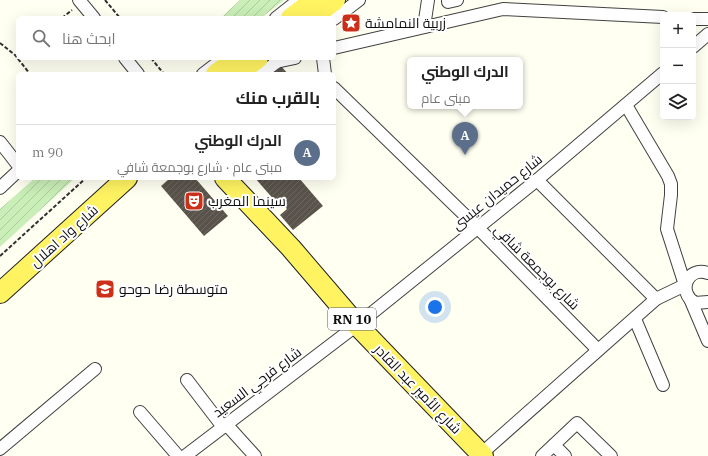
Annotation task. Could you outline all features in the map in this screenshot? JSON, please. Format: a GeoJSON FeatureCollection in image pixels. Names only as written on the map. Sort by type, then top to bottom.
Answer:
{"type":"FeatureCollection","features":[{"type":"Feature","properties":{"kind":"main road"},"geometry":{"type":"LineString","coordinates":[[294,16],[315,0]]}},
{"type":"Feature","properties":{"kind":"main road"},"geometry":{"type":"LineString","coordinates":[[314,16],[335,0]]}},
{"type":"Feature","properties":{"kind":"main road"},"geometry":{"type":"LineString","coordinates":[[219,72],[235,60]]}},
{"type":"Feature","properties":{"kind":"main road"},"geometry":{"type":"LineString","coordinates":[[242,72],[272,60]]}},
{"type":"Feature","properties":{"kind":"main road","name":"شارع واد اهلال"},"geometry":{"type":"LineString","coordinates":[[0,276],[106,180]]}},
{"type":"Feature","properties":{"kind":"main road","name":"شارع واد اهلال"},"geometry":{"type":"LineString","coordinates":[[0,293],[125,180]]}},
{"type":"Feature","properties":{"kind":"main road","name":"شارع الأمير عبد القادر"},"geometry":{"type":"LineString","coordinates":[[212,180],[352,328],[477,455]]}},
{"type":"Feature","properties":{"kind":"main road","name":"شارع الأمير عبد القادر"},"geometry":{"type":"LineString","coordinates":[[227,180],[291,248],[352,328]]}},
{"type":"Feature","properties":{"kind":"street"},"geometry":{"type":"LineString","coordinates":[[79,0],[92,16]]}},
{"type":"Feature","properties":{"kind":"street"},"geometry":{"type":"LineString","coordinates":[[279,16],[300,0]]}},
{"type":"Feature","properties":{"kind":"street"},"geometry":{"type":"LineString","coordinates":[[336,17],[359,0]]}},
{"type":"Feature","properties":{"kind":"street"},"geometry":{"type":"LineString","coordinates":[[424,27],[428,0]]}},
{"type":"Feature","properties":{"kind":"street"},"geometry":{"type":"LineString","coordinates":[[448,0],[448,2],[457,0]]}},
{"type":"Feature","properties":{"kind":"street"},"geometry":{"type":"LineString","coordinates":[[336,48],[503,9],[660,17]]}},
{"type":"Feature","properties":{"kind":"street"},"geometry":{"type":"LineString","coordinates":[[696,18],[708,19]]}},
{"type":"Feature","properties":{"kind":"street"},"geometry":{"type":"LineString","coordinates":[[696,44],[708,34]]}},
{"type":"Feature","properties":{"kind":"street"},"geometry":{"type":"LineString","coordinates":[[126,60],[135,72]]}},
{"type":"Feature","properties":{"kind":"street"},"geometry":{"type":"LineString","coordinates":[[206,72],[221,60]]}},
{"type":"Feature","properties":{"kind":"street"},"geometry":{"type":"LineString","coordinates":[[263,72],[272,60]]}},
{"type":"Feature","properties":{"kind":"street"},"geometry":{"type":"LineString","coordinates":[[323,60],[325,72]]}},
{"type":"Feature","properties":{"kind":"street","name":"شارع حميدان عيسى"},"geometry":{"type":"LineString","coordinates":[[352,328],[538,180],[660,76]]}},
{"type":"Feature","properties":{"kind":"street","name":"شارع بوجمعة شافي"},"geometry":{"type":"LineString","coordinates":[[336,90],[477,228],[598,350]]}},
{"type":"Feature","properties":{"kind":"street"},"geometry":{"type":"LineString","coordinates":[[626,105],[668,176],[671,184],[667,230],[685,285],[686,293],[691,301],[708,341]]}},
{"type":"Feature","properties":{"kind":"street"},"geometry":{"type":"LineString","coordinates":[[0,142],[16,162]]}},
{"type":"Feature","properties":{"kind":"street"},"geometry":{"type":"LineString","coordinates":[[0,188],[16,173]]}},
{"type":"Feature","properties":{"kind":"street"},"geometry":{"type":"LineString","coordinates":[[538,180],[656,299]]}},
{"type":"Feature","properties":{"kind":"street"},"geometry":{"type":"LineString","coordinates":[[477,455],[635,319],[656,299],[685,285],[691,275],[701,271],[708,272]]}},
{"type":"Feature","properties":{"kind":"street"},"geometry":{"type":"LineString","coordinates":[[691,301],[700,304],[708,302]]}},
{"type":"Feature","properties":{"kind":"street"},"geometry":{"type":"LineString","coordinates":[[635,319],[663,385]]}},
{"type":"Feature","properties":{"kind":"street","name":"شارع فرحي السعيد"},"geometry":{"type":"LineString","coordinates":[[185,456],[352,328]]}},
{"type":"Feature","properties":{"kind":"street"},"geometry":{"type":"LineString","coordinates":[[0,449],[95,369]]}},
{"type":"Feature","properties":{"kind":"street"},"geometry":{"type":"LineString","coordinates":[[187,380],[224,426],[255,456]]}},
{"type":"Feature","properties":{"kind":"street"},"geometry":{"type":"LineString","coordinates":[[140,412],[178,456]]}},
{"type":"Feature","properties":{"kind":"street"},"geometry":{"type":"LineString","coordinates":[[542,456],[577,423],[611,456]]}},
{"type":"Feature","properties":{"kind":"street"},"geometry":{"type":"LineString","coordinates":[[554,445],[565,456]]}},
{"type":"Feature","properties":{"kind":"path"},"geometry":{"type":"LineString","coordinates":[[105,0],[118,16]]}},
{"type":"Feature","properties":{"kind":"path"},"geometry":{"type":"LineString","coordinates":[[0,43],[15,55]]}},
{"type":"Feature","properties":{"kind":"path"},"geometry":{"type":"LineString","coordinates":[[19,60],[28,72]]}},
{"type":"Feature","properties":{"kind":"path"},"geometry":{"type":"LineString","coordinates":[[153,60],[162,72]]}},
{"type":"Feature","properties":{"kind":"path"},"geometry":{"type":"LineString","coordinates":[[0,256],[84,180]]}},
{"type":"Feature","properties":{"kind":"green space"},"geometry":{"type":"Polygon","coordinates":[[[240,0],[284,0],[264,16],[223,16],[240,0]]]}},
{"type":"Feature","properties":{"kind":"green space"},"geometry":{"type":"Polygon","coordinates":[[[33,180],[73,180],[0,247],[0,209],[33,180]]]}},
{"type":"Feature","properties":{"kind":"building"},"geometry":{"type":"Polygon","coordinates":[[[281,66],[286,72],[274,72],[281,66]]]}},
{"type":"Feature","properties":{"kind":"building","name":"سينما المغرب"},"geometry":{"type":"Polygon","coordinates":[[[168,180],[197,180],[228,216],[204,236],[161,186],[168,180]]]}},
{"type":"Feature","properties":{"kind":"building"},"geometry":{"type":"Polygon","coordinates":[[[257,180],[301,180],[323,206],[293,230],[280,215],[287,209],[278,199],[275,201],[257,180]]]}},
{"type":"Feature","properties":{"kind":"place","name":"زربية النمامشة"},"geometry":{"type":"Point","coordinates":[351,23]}},
{"type":"Feature","properties":{"kind":"place","name":"الدرك الوطني"},"geometry":{"type":"Point","coordinates":[465,155]}},
{"type":"Feature","properties":{"kind":"place","name":"سينما المغرب"},"geometry":{"type":"Point","coordinates":[194,201]}},
{"type":"Feature","properties":{"kind":"place","name":"متوسطة رضا حوحو"},"geometry":{"type":"Point","coordinates":[105,289]}}]}
